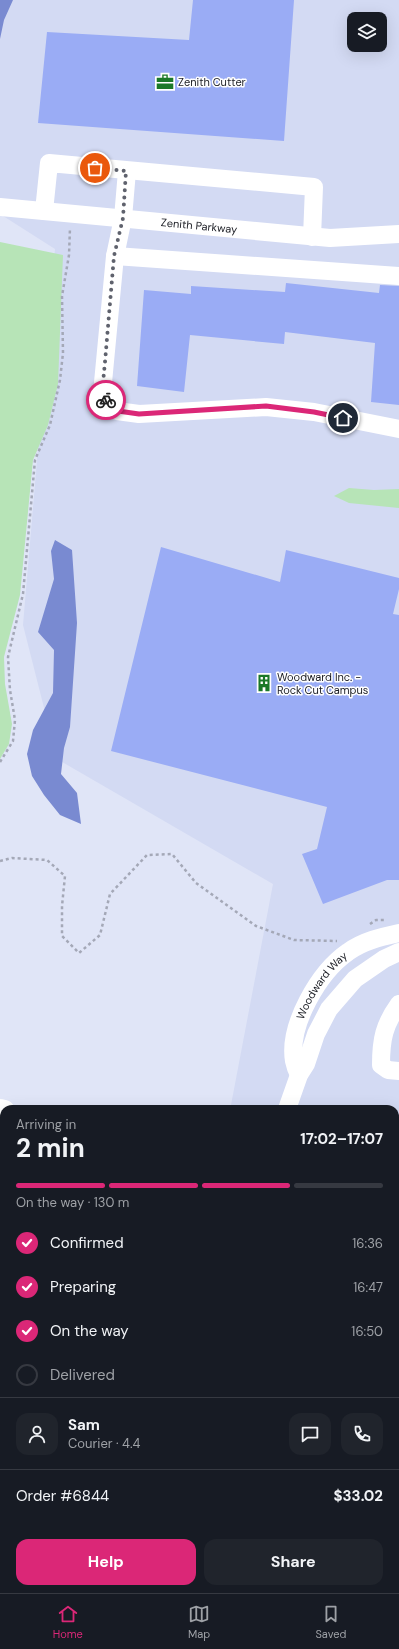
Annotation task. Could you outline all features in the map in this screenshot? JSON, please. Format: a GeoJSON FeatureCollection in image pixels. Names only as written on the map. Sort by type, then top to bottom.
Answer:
{"type":"FeatureCollection","features":[{"type":"Feature","properties":{"kind":"lane"},"geometry":{"type":"LineString","coordinates":[[44,211],[49,163],[314,187],[312,237]]}},
{"type":"Feature","properties":{"kind":"lane"},"geometry":{"type":"LineString","coordinates":[[126,171],[123,218],[114,256],[102,393],[105,400],[118,411],[139,414],[266,406],[314,412],[399,429]]}},
{"type":"Feature","properties":{"kind":"lane","name":"Zenith Parkway"},"geometry":{"type":"LineString","coordinates":[[0,206],[312,237],[330,238],[399,234]]}},
{"type":"Feature","properties":{"kind":"lane"},"geometry":{"type":"LineString","coordinates":[[114,256],[399,276]]}},
{"type":"Feature","properties":{"kind":"lane","name":"Woodward Way"},"geometry":{"type":"LineString","coordinates":[[299,1076],[294,1060],[295,1040],[305,1007],[318,983],[335,962],[348,952],[395,926]]}},
{"type":"Feature","properties":{"kind":"lane","name":"Woodward Way"},"geometry":{"type":"LineString","coordinates":[[288,1105],[322,1021],[340,994],[369,968],[399,952]]}},
{"type":"Feature","properties":{"kind":"lane"},"geometry":{"type":"LineString","coordinates":[[399,1004],[388,1020],[381,1043],[381,1065],[388,1070],[399,1071]]}},
{"type":"Feature","properties":{"kind":"path"},"geometry":{"type":"LineString","coordinates":[[0,762],[13,741],[16,720],[10,690],[8,658],[23,594],[35,460],[50,425],[60,374],[62,353],[62,296],[69,255],[70,226],[62,226],[63,212]]}},
{"type":"Feature","properties":{"kind":"path"},"geometry":{"type":"LineString","coordinates":[[0,860],[12,858],[47,860],[65,876],[62,906],[62,936],[79,953],[100,935],[110,894],[147,855],[172,854],[196,883],[256,926],[294,940],[335,942],[342,938]]}},
{"type":"Feature","properties":{"kind":"path"},"geometry":{"type":"LineString","coordinates":[[362,927],[376,920],[395,926]]}},
{"type":"Feature","properties":{"kind":"shaded area"},"geometry":{"type":"Polygon","coordinates":[[[0,0],[399,0],[399,1105],[231,1105],[273,884],[57,759],[23,625],[55,249],[0,214],[0,0]]]}},
{"type":"Feature","properties":{"kind":"green space"},"geometry":{"type":"Polygon","coordinates":[[[0,242],[63,255],[58,384],[48,425],[33,460],[20,595],[4,657],[5,684],[12,724],[9,744],[0,759],[0,242]]]}},
{"type":"Feature","properties":{"kind":"green space"},"geometry":{"type":"Polygon","coordinates":[[[349,488],[374,490],[399,489],[399,508],[349,503],[334,496],[349,488]]]}},
{"type":"Feature","properties":{"kind":"water"},"geometry":{"type":"Polygon","coordinates":[[[0,0],[13,0],[4,20],[0,39],[0,0]]]}},
{"type":"Feature","properties":{"kind":"water"},"geometry":{"type":"Polygon","coordinates":[[[55,540],[72,550],[77,623],[70,727],[64,748],[61,774],[77,793],[81,824],[60,815],[44,795],[32,776],[27,754],[33,730],[53,693],[54,650],[38,632],[54,579],[51,551],[55,540]]]}},
{"type":"Feature","properties":{"kind":"building","name":"Zenith Cutter"},"geometry":{"type":"Polygon","coordinates":[[[193,0],[294,0],[284,141],[38,123],[47,32],[189,40],[193,0]]]}},
{"type":"Feature","properties":{"kind":"building"},"geometry":{"type":"Polygon","coordinates":[[[286,283],[379,293],[380,285],[399,286],[399,405],[371,402],[375,343],[285,332],[284,344],[190,335],[184,392],[137,386],[144,290],[191,294],[191,286],[285,292],[286,283]]]}},
{"type":"Feature","properties":{"kind":"building","name":"Woodward Inc. - Rock Cut Campus"},"geometry":{"type":"Polygon","coordinates":[[[161,547],[280,582],[286,550],[399,578],[399,589],[393,614],[399,615],[399,880],[387,880],[323,904],[302,854],[317,849],[327,807],[111,751],[161,547]]]}},
{"type":"Feature","properties":{"kind":"way so far"},"geometry":{"type":"LineString","coordinates":[[95,168],[126,171],[123,218],[114,256],[102,393],[106,400]]}},
{"type":"Feature","properties":{"kind":"place","name":"Zenith Cutter"},"geometry":{"type":"Point","coordinates":[165,82]}},
{"type":"Feature","properties":{"kind":"place","name":"Woodward Inc. - Rock Cut Campus"},"geometry":{"type":"Point","coordinates":[264,683]}},
{"type":"Feature","properties":{"kind":"route"},"geometry":{"type":"LineString","coordinates":[[106,400],[118,411],[139,414],[266,406],[314,412],[343,418]]}}]}
